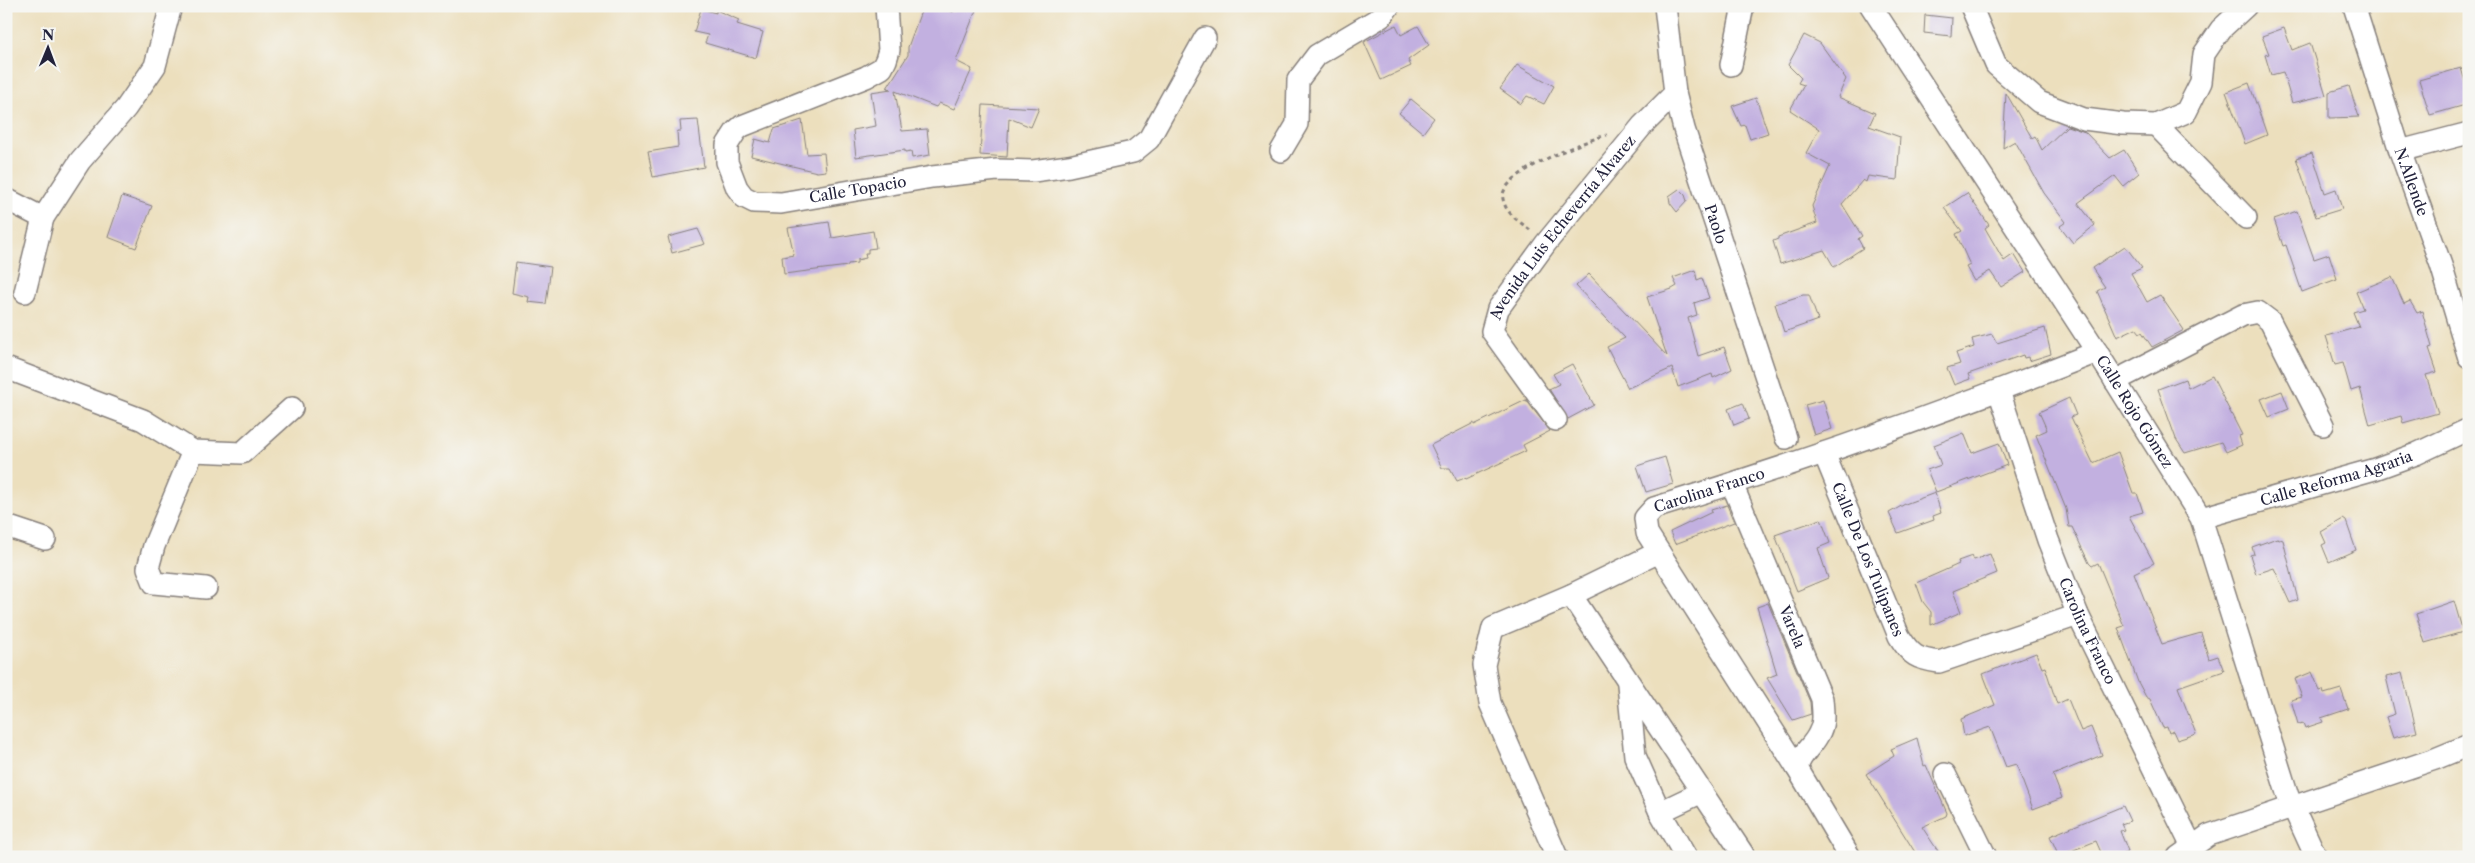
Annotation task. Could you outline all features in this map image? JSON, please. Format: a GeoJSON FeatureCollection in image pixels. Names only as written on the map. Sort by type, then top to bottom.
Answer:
{"type":"FeatureCollection","features":[{"type":"Feature","properties":{"kind":"street"},"geometry":{"type":"LineString","coordinates":[[25,292],[43,218],[80,161],[126,108],[154,66],[171,6]]}},
{"type":"Feature","properties":{"kind":"street","name":"Calle Topacio"},"geometry":{"type":"LineString","coordinates":[[886,6],[889,50],[882,68],[866,77],[742,126],[736,131],[727,145],[726,162],[737,188],[744,197],[754,202],[781,203],[932,177],[997,170],[1033,170],[1069,166],[1133,152],[1149,139],[1204,38]]}},
{"type":"Feature","properties":{"kind":"street"},"geometry":{"type":"LineString","coordinates":[[1280,151],[1297,124],[1298,80],[1317,55],[1381,17],[1389,6]]}},
{"type":"Feature","properties":{"kind":"street","name":"Paolo"},"geometry":{"type":"LineString","coordinates":[[1665,6],[1675,93],[1704,191],[1786,438]]}},
{"type":"Feature","properties":{"kind":"street"},"geometry":{"type":"LineString","coordinates":[[1731,65],[1742,6]]}},
{"type":"Feature","properties":{"kind":"street","name":"Calle Rojo Gómez"},"geometry":{"type":"LineString","coordinates":[[1871,6],[2097,352],[2201,518],[2292,808],[2316,857]]}},
{"type":"Feature","properties":{"kind":"street"},"geometry":{"type":"LineString","coordinates":[[1971,6],[1996,65],[2038,102],[2084,119],[2124,124],[2156,125],[2186,112],[2201,82],[2204,54],[2221,29],[2246,6]]}},
{"type":"Feature","properties":{"kind":"street","name":"N.Allende"},"geometry":{"type":"LineString","coordinates":[[2354,6],[2400,151],[2441,265],[2469,358]]}},
{"type":"Feature","properties":{"kind":"street","name":"Avenida Luis Echeverría Álvarez"},"geometry":{"type":"LineString","coordinates":[[1556,420],[1492,331],[1498,310],[1546,243],[1642,126],[1675,93]]}},
{"type":"Feature","properties":{"kind":"street"},"geometry":{"type":"LineString","coordinates":[[2156,125],[2246,218]]}},
{"type":"Feature","properties":{"kind":"street"},"geometry":{"type":"LineString","coordinates":[[2400,151],[2469,134]]}},
{"type":"Feature","properties":{"kind":"street"},"geometry":{"type":"LineString","coordinates":[[6,199],[43,218]]}},
{"type":"Feature","properties":{"kind":"street"},"geometry":{"type":"LineString","coordinates":[[2115,381],[2243,315],[2258,312],[2270,321],[2323,425]]}},
{"type":"Feature","properties":{"kind":"street","name":"Carolina Franco"},"geometry":{"type":"LineString","coordinates":[[1850,857],[1797,768],[1660,552],[1645,526],[1648,512],[1654,508],[1824,453],[1999,391],[2097,352]]}},
{"type":"Feature","properties":{"kind":"street"},"geometry":{"type":"LineString","coordinates":[[6,368],[143,420],[193,451],[242,453],[292,408]]}},
{"type":"Feature","properties":{"kind":"street","name":"Carolina Franco"},"geometry":{"type":"LineString","coordinates":[[1999,391],[2048,540],[2078,615],[2185,852]]}},
{"type":"Feature","properties":{"kind":"street","name":"Calle Reforma Agraria"},"geometry":{"type":"LineString","coordinates":[[2201,518],[2375,469],[2416,454],[2469,429]]}},
{"type":"Feature","properties":{"kind":"street"},"geometry":{"type":"LineString","coordinates":[[193,451],[154,546],[148,568],[154,583],[206,588]]}},
{"type":"Feature","properties":{"kind":"street","name":"Calle De Los Tulipanes"},"geometry":{"type":"LineString","coordinates":[[1824,453],[1899,636],[1906,649],[1920,660],[1939,662],[2078,615]]}},
{"type":"Feature","properties":{"kind":"street","name":"Varela"},"geometry":{"type":"LineString","coordinates":[[1732,484],[1822,700],[1824,718],[1819,734],[1799,760],[1797,768]]}},
{"type":"Feature","properties":{"kind":"street"},"geometry":{"type":"LineString","coordinates":[[6,526],[45,539]]}},
{"type":"Feature","properties":{"kind":"street"},"geometry":{"type":"LineString","coordinates":[[1557,857],[1490,703],[1484,665],[1494,628],[1571,595],[1660,552]]}},
{"type":"Feature","properties":{"kind":"street"},"geometry":{"type":"LineString","coordinates":[[1571,595],[1743,854]]}},
{"type":"Feature","properties":{"kind":"street"},"geometry":{"type":"LineString","coordinates":[[1628,680],[1636,756],[1660,812],[1686,857]]}},
{"type":"Feature","properties":{"kind":"street"},"geometry":{"type":"LineString","coordinates":[[2185,852],[2210,835],[2435,759],[2469,745]]}},
{"type":"Feature","properties":{"kind":"street"},"geometry":{"type":"LineString","coordinates":[[1945,774],[1986,857]]}},
{"type":"Feature","properties":{"kind":"street"},"geometry":{"type":"LineString","coordinates":[[1660,812],[1702,792]]}},
{"type":"Feature","properties":{"kind":"path"},"geometry":{"type":"LineString","coordinates":[[1546,243],[1508,213],[1502,198],[1503,190],[1509,183],[1546,159],[1594,138],[1642,126]]}},
{"type":"Feature","properties":{"kind":"building"},"geometry":{"type":"Polygon","coordinates":[[[926,6],[941,6],[953,12],[955,6],[976,10],[956,61],[972,69],[954,109],[939,103],[936,107],[895,91],[902,131],[927,129],[930,155],[912,158],[911,151],[905,152],[905,150],[856,157],[853,130],[876,126],[871,92],[891,89],[887,88],[908,55],[908,47],[920,14],[926,6]]]}},
{"type":"Feature","properties":{"kind":"building"},"geometry":{"type":"Polygon","coordinates":[[[701,9],[716,13],[716,10],[739,20],[737,24],[763,32],[756,58],[705,43],[708,35],[694,32],[701,9]]]}},
{"type":"Feature","properties":{"kind":"building"},"geometry":{"type":"Polygon","coordinates":[[[1925,15],[1952,18],[1951,36],[1924,33],[1925,15]]]}},
{"type":"Feature","properties":{"kind":"building"},"geometry":{"type":"Polygon","coordinates":[[[1396,25],[1401,35],[1418,26],[1429,45],[1408,60],[1411,66],[1381,80],[1364,42],[1396,25]]]}},
{"type":"Feature","properties":{"kind":"building"},"geometry":{"type":"Polygon","coordinates":[[[2284,28],[2292,50],[2310,43],[2326,95],[2292,103],[2283,72],[2271,75],[2265,55],[2269,54],[2262,36],[2284,28]]]}},
{"type":"Feature","properties":{"kind":"building"},"geometry":{"type":"Polygon","coordinates":[[[1804,35],[1820,43],[1846,79],[1838,97],[1875,113],[1869,126],[1900,137],[1897,180],[1868,176],[1866,182],[1863,180],[1842,204],[1862,236],[1858,239],[1863,248],[1834,267],[1824,250],[1780,264],[1773,241],[1778,239],[1778,237],[1817,223],[1812,206],[1830,166],[1806,153],[1819,129],[1790,110],[1804,85],[1798,83],[1801,78],[1788,65],[1804,35]]]}},
{"type":"Feature","properties":{"kind":"building"},"geometry":{"type":"Polygon","coordinates":[[[1517,65],[1554,86],[1544,104],[1527,96],[1521,104],[1500,89],[1517,65]]]}},
{"type":"Feature","properties":{"kind":"building"},"geometry":{"type":"Polygon","coordinates":[[[2461,68],[2469,95],[2469,104],[2430,115],[2419,80],[2461,68]]]}},
{"type":"Feature","properties":{"kind":"building"},"geometry":{"type":"Polygon","coordinates":[[[2249,83],[2267,135],[2245,144],[2226,92],[2249,83]]]}},
{"type":"Feature","properties":{"kind":"building"},"geometry":{"type":"Polygon","coordinates":[[[2349,86],[2359,117],[2329,118],[2329,92],[2349,86]]]}},
{"type":"Feature","properties":{"kind":"building"},"geometry":{"type":"Polygon","coordinates":[[[2006,93],[2032,138],[2035,136],[2042,150],[2067,126],[2085,132],[2110,158],[2124,150],[2139,173],[2123,186],[2115,176],[2078,203],[2095,225],[2073,243],[2060,226],[2066,222],[2044,193],[2015,141],[2003,148],[2006,93]]]}},
{"type":"Feature","properties":{"kind":"building"},"geometry":{"type":"Polygon","coordinates":[[[1756,98],[1768,133],[1750,139],[1745,125],[1741,126],[1732,106],[1756,98]]]}},
{"type":"Feature","properties":{"kind":"building"},"geometry":{"type":"Polygon","coordinates":[[[1411,99],[1434,118],[1423,133],[1399,113],[1411,99]]]}},
{"type":"Feature","properties":{"kind":"building"},"geometry":{"type":"Polygon","coordinates":[[[983,105],[1039,108],[1031,127],[1009,118],[1007,157],[980,155],[983,105]]]}},
{"type":"Feature","properties":{"kind":"building"},"geometry":{"type":"Polygon","coordinates":[[[698,120],[704,167],[653,177],[648,152],[678,147],[677,131],[681,131],[680,121],[698,120]]]}},
{"type":"Feature","properties":{"kind":"building"},"geometry":{"type":"Polygon","coordinates":[[[802,120],[807,154],[824,153],[826,171],[817,172],[751,156],[755,139],[770,143],[774,129],[802,120]]]}},
{"type":"Feature","properties":{"kind":"building"},"geometry":{"type":"Polygon","coordinates":[[[2312,153],[2325,193],[2336,189],[2342,209],[2316,217],[2296,158],[2312,153]]]}},
{"type":"Feature","properties":{"kind":"building"},"geometry":{"type":"Polygon","coordinates":[[[1679,189],[1685,195],[1687,201],[1677,212],[1670,203],[1669,196],[1679,189]]]}},
{"type":"Feature","properties":{"kind":"building"},"geometry":{"type":"Polygon","coordinates":[[[1967,193],[1989,225],[1985,228],[2004,261],[2014,254],[2025,272],[2001,287],[1990,271],[1974,281],[1966,267],[1970,265],[1956,234],[1962,231],[1944,208],[1967,193]]]}},
{"type":"Feature","properties":{"kind":"building"},"geometry":{"type":"Polygon","coordinates":[[[122,196],[152,206],[136,248],[108,237],[122,196]]]}},
{"type":"Feature","properties":{"kind":"building"},"geometry":{"type":"Polygon","coordinates":[[[2297,211],[2314,259],[2329,254],[2337,279],[2302,292],[2286,245],[2283,246],[2274,219],[2297,211]]]}},
{"type":"Feature","properties":{"kind":"building"},"geometry":{"type":"Polygon","coordinates":[[[829,222],[832,238],[873,231],[876,248],[868,249],[868,253],[865,253],[866,258],[857,260],[857,263],[848,264],[848,266],[784,274],[782,257],[794,255],[788,228],[829,222]]]}},
{"type":"Feature","properties":{"kind":"building"},"geometry":{"type":"Polygon","coordinates":[[[698,229],[705,244],[672,253],[668,237],[698,229]]]}},
{"type":"Feature","properties":{"kind":"building"},"geometry":{"type":"Polygon","coordinates":[[[2125,246],[2142,268],[2131,273],[2147,302],[2160,295],[2184,330],[2152,347],[2142,332],[2140,333],[2136,328],[2117,337],[2097,291],[2105,287],[2092,268],[2125,246]]]}},
{"type":"Feature","properties":{"kind":"building"},"geometry":{"type":"Polygon","coordinates":[[[516,262],[551,267],[546,304],[528,302],[529,297],[512,293],[516,262]]]}},
{"type":"Feature","properties":{"kind":"building"},"geometry":{"type":"Polygon","coordinates":[[[1695,270],[1697,280],[1702,278],[1709,298],[1694,303],[1697,315],[1688,318],[1698,356],[1724,347],[1732,369],[1713,378],[1712,374],[1678,387],[1672,368],[1628,388],[1607,347],[1625,338],[1576,286],[1589,274],[1667,356],[1647,297],[1672,289],[1677,286],[1673,278],[1695,270]]]}},
{"type":"Feature","properties":{"kind":"building"},"geometry":{"type":"Polygon","coordinates":[[[2392,277],[2404,304],[2410,301],[2417,313],[2422,311],[2432,347],[2429,348],[2437,372],[2426,375],[2438,413],[2403,423],[2401,416],[2370,425],[2360,388],[2351,391],[2343,363],[2335,365],[2326,336],[2359,327],[2353,312],[2363,309],[2356,292],[2392,277]]]}},
{"type":"Feature","properties":{"kind":"building"},"geometry":{"type":"Polygon","coordinates":[[[1803,295],[1809,295],[1818,320],[1784,332],[1775,304],[1803,295]]]}},
{"type":"Feature","properties":{"kind":"building"},"geometry":{"type":"Polygon","coordinates":[[[2045,328],[2051,354],[2029,361],[2028,357],[2024,358],[2023,355],[1968,374],[1970,379],[1954,385],[1947,368],[1960,364],[1956,353],[1974,347],[1972,339],[1992,334],[1997,343],[2045,328]]]}},
{"type":"Feature","properties":{"kind":"building"},"geometry":{"type":"Polygon","coordinates":[[[1572,364],[1594,405],[1568,419],[1549,389],[1559,384],[1553,374],[1572,364]]]}},
{"type":"Feature","properties":{"kind":"building"},"geometry":{"type":"Polygon","coordinates":[[[2212,376],[2242,435],[2239,436],[2242,445],[2226,452],[2221,442],[2185,453],[2176,439],[2158,389],[2185,379],[2188,388],[2212,376]]]}},
{"type":"Feature","properties":{"kind":"building"},"geometry":{"type":"Polygon","coordinates":[[[2282,391],[2289,409],[2269,417],[2261,399],[2282,391]]]}},
{"type":"Feature","properties":{"kind":"building"},"geometry":{"type":"Polygon","coordinates":[[[2069,398],[2076,415],[2071,417],[2093,463],[2118,452],[2133,493],[2137,493],[2143,512],[2129,516],[2154,563],[2134,573],[2162,644],[2201,633],[2209,659],[2218,656],[2224,671],[2178,687],[2196,734],[2177,740],[2173,731],[2169,733],[2167,727],[2163,728],[2150,699],[2146,697],[2138,682],[2118,628],[2124,626],[2098,563],[2092,566],[2089,563],[2072,527],[2069,527],[2066,509],[2036,435],[2047,430],[2039,412],[2069,398]]]}},
{"type":"Feature","properties":{"kind":"building"},"geometry":{"type":"Polygon","coordinates":[[[1526,400],[1550,431],[1523,445],[1526,451],[1466,479],[1457,481],[1450,468],[1442,468],[1431,445],[1526,400]]]}},
{"type":"Feature","properties":{"kind":"building"},"geometry":{"type":"Polygon","coordinates":[[[1823,400],[1832,429],[1814,435],[1805,405],[1823,400]]]}},
{"type":"Feature","properties":{"kind":"building"},"geometry":{"type":"Polygon","coordinates":[[[1743,403],[1749,419],[1734,425],[1728,409],[1743,403]]]}},
{"type":"Feature","properties":{"kind":"building"},"geometry":{"type":"Polygon","coordinates":[[[1964,433],[1972,453],[1999,443],[2007,465],[1936,492],[1927,470],[1941,465],[1934,445],[1964,433]]]}},
{"type":"Feature","properties":{"kind":"building"},"geometry":{"type":"Polygon","coordinates":[[[1665,457],[1673,484],[1646,492],[1637,466],[1665,457]]]}},
{"type":"Feature","properties":{"kind":"building"},"geometry":{"type":"Polygon","coordinates":[[[1935,493],[1941,513],[1933,516],[1934,520],[1898,533],[1889,513],[1905,504],[1935,493]]]}},
{"type":"Feature","properties":{"kind":"building"},"geometry":{"type":"Polygon","coordinates":[[[1727,505],[1734,522],[1675,544],[1670,532],[1712,512],[1711,510],[1727,505]]]}},
{"type":"Feature","properties":{"kind":"building"},"geometry":{"type":"Polygon","coordinates":[[[1821,519],[1830,543],[1818,548],[1828,578],[1797,591],[1775,535],[1821,519]]]}},
{"type":"Feature","properties":{"kind":"building"},"geometry":{"type":"Polygon","coordinates":[[[2343,519],[2346,521],[2356,550],[2329,562],[2322,545],[2326,543],[2321,532],[2343,519]]]}},
{"type":"Feature","properties":{"kind":"building"},"geometry":{"type":"Polygon","coordinates":[[[2277,538],[2283,540],[2298,600],[2290,603],[2274,568],[2256,574],[2250,555],[2254,554],[2252,547],[2277,538]]]}},
{"type":"Feature","properties":{"kind":"building"},"geometry":{"type":"Polygon","coordinates":[[[1990,554],[1997,573],[1953,591],[1961,612],[1931,625],[1931,612],[1923,602],[1916,583],[1959,564],[1958,561],[1972,556],[1974,560],[1990,554]]]}},
{"type":"Feature","properties":{"kind":"building"},"geometry":{"type":"Polygon","coordinates":[[[2454,601],[2463,632],[2425,643],[2416,614],[2454,601]]]}},
{"type":"Feature","properties":{"kind":"building"},"geometry":{"type":"Polygon","coordinates":[[[1768,603],[1810,702],[1811,714],[1793,720],[1767,678],[1777,674],[1757,607],[1768,603]]]}},
{"type":"Feature","properties":{"kind":"building"},"geometry":{"type":"Polygon","coordinates":[[[2036,653],[2042,668],[2045,667],[2057,704],[2068,699],[2081,731],[2091,727],[2102,755],[2053,775],[2062,798],[2033,809],[2016,764],[2006,767],[1990,727],[1964,736],[1961,719],[1995,705],[1983,674],[2036,653]]]}},
{"type":"Feature","properties":{"kind":"building"},"geometry":{"type":"Polygon","coordinates":[[[2312,672],[2320,691],[2323,690],[2324,694],[2341,689],[2348,709],[2321,718],[2323,722],[2305,728],[2303,723],[2298,724],[2291,700],[2302,697],[2295,679],[2312,672]]]}},
{"type":"Feature","properties":{"kind":"building"},"geometry":{"type":"Polygon","coordinates":[[[2402,673],[2417,732],[2393,738],[2386,717],[2395,714],[2386,677],[2402,673]]]}},
{"type":"Feature","properties":{"kind":"building"},"geometry":{"type":"Polygon","coordinates":[[[1917,738],[1924,766],[1926,765],[1947,813],[1946,816],[1922,827],[1942,857],[1918,857],[1866,774],[1894,756],[1891,749],[1917,738]]]}},
{"type":"Feature","properties":{"kind":"building"},"geometry":{"type":"Polygon","coordinates":[[[2123,806],[2130,821],[2121,824],[2124,830],[2120,831],[2128,851],[2113,857],[2103,857],[2096,841],[2059,856],[2050,836],[2123,806]]]}}]}
